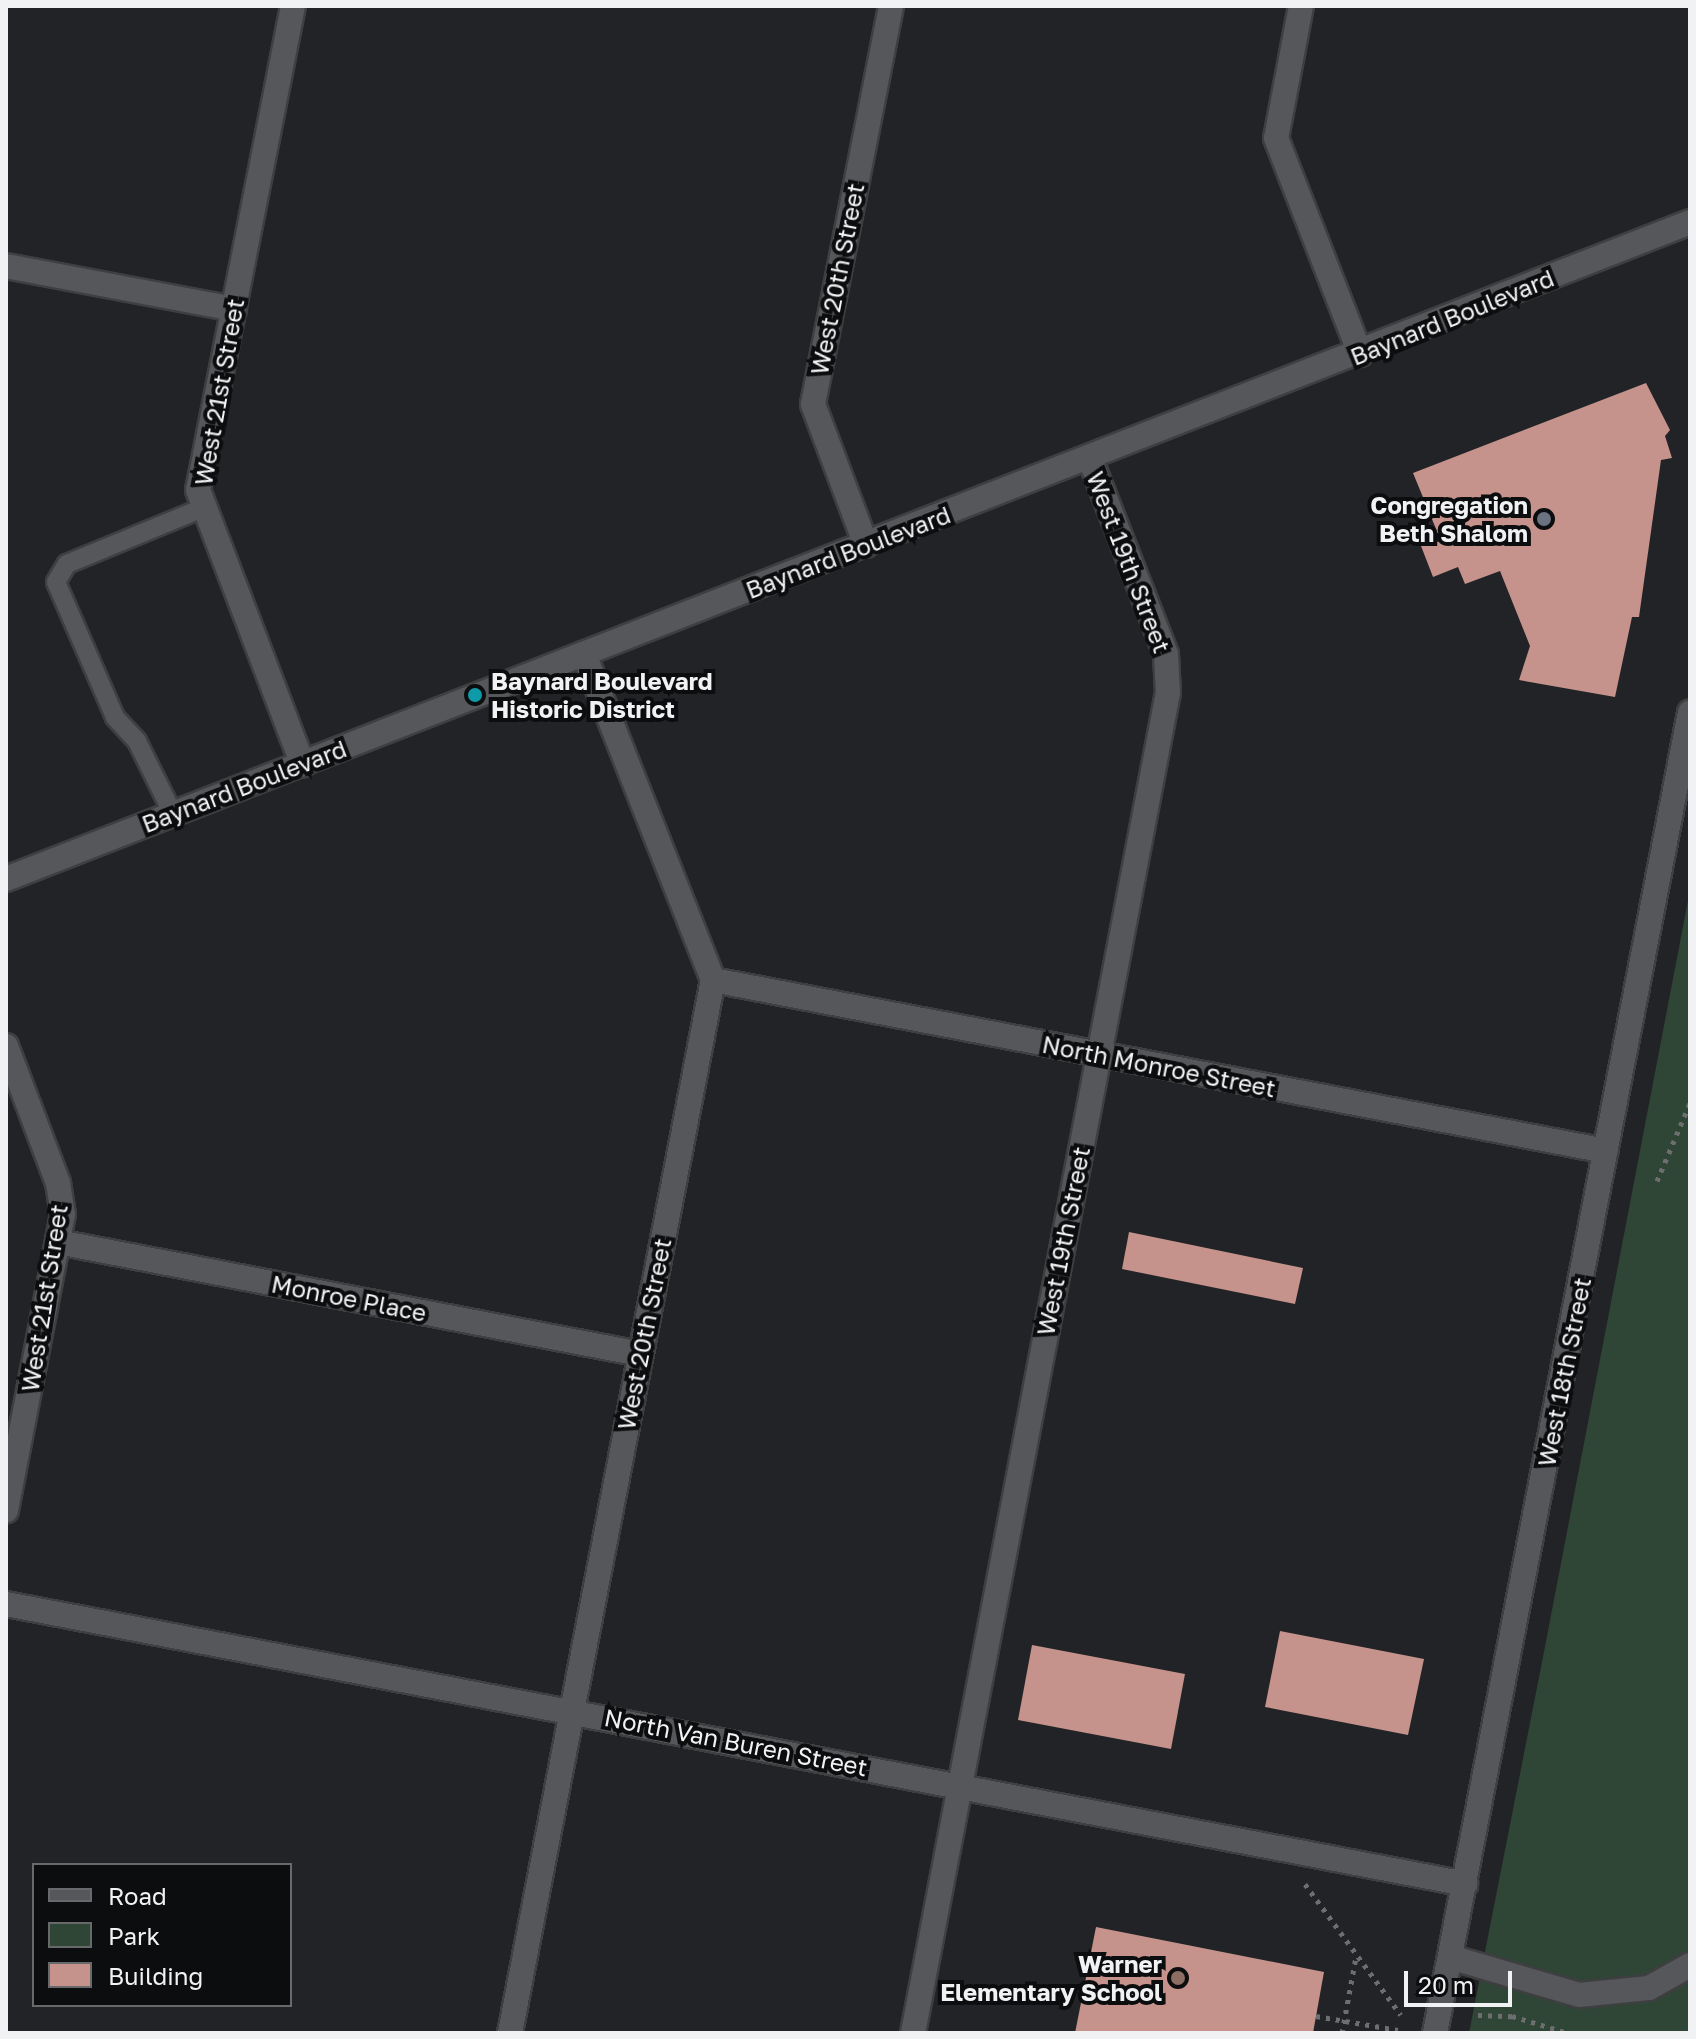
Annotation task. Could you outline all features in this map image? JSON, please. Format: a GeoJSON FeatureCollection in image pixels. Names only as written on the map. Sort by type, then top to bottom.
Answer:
{"type":"FeatureCollection","features":[{"type":"Feature","properties":{"kind":"street","name":"West 21st Street"},"geometry":{"type":"LineString","coordinates":[[293,6],[198,490],[303,765]]}},
{"type":"Feature","properties":{"kind":"street","name":"West 20th Street"},"geometry":{"type":"LineString","coordinates":[[866,545],[813,404],[891,6]]}},
{"type":"Feature","properties":{"kind":"street"},"geometry":{"type":"LineString","coordinates":[[1301,6],[1276,138],[1360,354]]}},
{"type":"Feature","properties":{"kind":"street","name":"Baynard Boulevard"},"geometry":{"type":"LineString","coordinates":[[6,879],[1360,354],[1690,222]]}},
{"type":"Feature","properties":{"kind":"street"},"geometry":{"type":"LineString","coordinates":[[6,266],[234,309]]}},
{"type":"Feature","properties":{"kind":"street","name":"West 19th Street"},"geometry":{"type":"LineString","coordinates":[[913,2033],[1169,676],[1166,654],[1090,459]]}},
{"type":"Feature","properties":{"kind":"street"},"geometry":{"type":"LineString","coordinates":[[584,654],[713,980]]}},
{"type":"Feature","properties":{"kind":"street","name":"West 18th Street"},"geometry":{"type":"LineString","coordinates":[[1435,2033],[1690,712]]}},
{"type":"Feature","properties":{"kind":"street","name":"West 20th Street"},"geometry":{"type":"LineString","coordinates":[[510,2033],[713,980]]}},
{"type":"Feature","properties":{"kind":"street","name":"North Monroe Street"},"geometry":{"type":"LineString","coordinates":[[713,980],[1606,1151]]}},
{"type":"Feature","properties":{"kind":"street","name":"West 21st Street"},"geometry":{"type":"LineString","coordinates":[[6,1046],[58,1183],[63,1214],[6,1511]]}},
{"type":"Feature","properties":{"kind":"street","name":"Monroe Place"},"geometry":{"type":"LineString","coordinates":[[58,1242],[640,1354]]}},
{"type":"Feature","properties":{"kind":"street","name":"North Van Buren Street"},"geometry":{"type":"LineString","coordinates":[[6,1604],[572,1710],[1465,1884]]}},
{"type":"Feature","properties":{"kind":"street"},"geometry":{"type":"LineString","coordinates":[[1450,1957],[1579,1995],[1614,1996],[1649,1988],[1690,1965]]}},
{"type":"Feature","properties":{"kind":"lane"},"geometry":{"type":"LineString","coordinates":[[173,814],[137,741],[115,717],[56,582],[67,564],[205,507]]}},
{"type":"Feature","properties":{"kind":"path"},"geometry":{"type":"LineString","coordinates":[[1657,1181],[1690,1103]]}},
{"type":"Feature","properties":{"kind":"path"},"geometry":{"type":"LineString","coordinates":[[1279,1848],[1401,2015]]}},
{"type":"Feature","properties":{"kind":"path"},"geometry":{"type":"LineString","coordinates":[[1342,2033],[1356,1956]]}},
{"type":"Feature","properties":{"kind":"path"},"geometry":{"type":"LineString","coordinates":[[1478,2015],[1512,2016],[1568,2033]]}},
{"type":"Feature","properties":{"kind":"path"},"geometry":{"type":"LineString","coordinates":[[1316,2016],[1398,2030]]}},
{"type":"Feature","properties":{"kind":"green space"},"geometry":{"type":"Polygon","coordinates":[[[1690,890],[1690,2033],[1469,2033],[1543,1657],[1690,890]]]}},
{"type":"Feature","properties":{"kind":"building","name":"Congregation Beth Shalom"},"geometry":{"type":"Polygon","coordinates":[[[1646,383],[1670,430],[1665,436],[1672,458],[1661,460],[1639,617],[1632,617],[1615,697],[1519,680],[1530,646],[1500,571],[1465,584],[1458,567],[1433,577],[1421,546],[1441,541],[1413,473],[1646,383]]]}},
{"type":"Feature","properties":{"kind":"building"},"geometry":{"type":"Polygon","coordinates":[[[1129,1232],[1303,1268],[1295,1304],[1122,1269],[1129,1232]]]}},
{"type":"Feature","properties":{"kind":"building"},"geometry":{"type":"Polygon","coordinates":[[[1280,1631],[1424,1659],[1408,1735],[1265,1707],[1280,1631]]]}},
{"type":"Feature","properties":{"kind":"building"},"geometry":{"type":"Polygon","coordinates":[[[1032,1645],[1185,1674],[1171,1749],[1018,1720],[1032,1645]]]}},
{"type":"Feature","properties":{"kind":"building","name":"Warner Elementary School"},"geometry":{"type":"Polygon","coordinates":[[[1096,1927],[1324,1972],[1313,2033],[1075,2033],[1096,1927]]]}},
{"type":"Feature","properties":{"kind":"place","name":"Congregation Beth Shalom"},"geometry":{"type":"Point","coordinates":[1544,519]}},
{"type":"Feature","properties":{"kind":"place","name":"Baynard Boulevard Historic District"},"geometry":{"type":"Point","coordinates":[475,695]}},
{"type":"Feature","properties":{"kind":"place","name":"Warner Elementary School"},"geometry":{"type":"Point","coordinates":[1178,1978]}}]}
